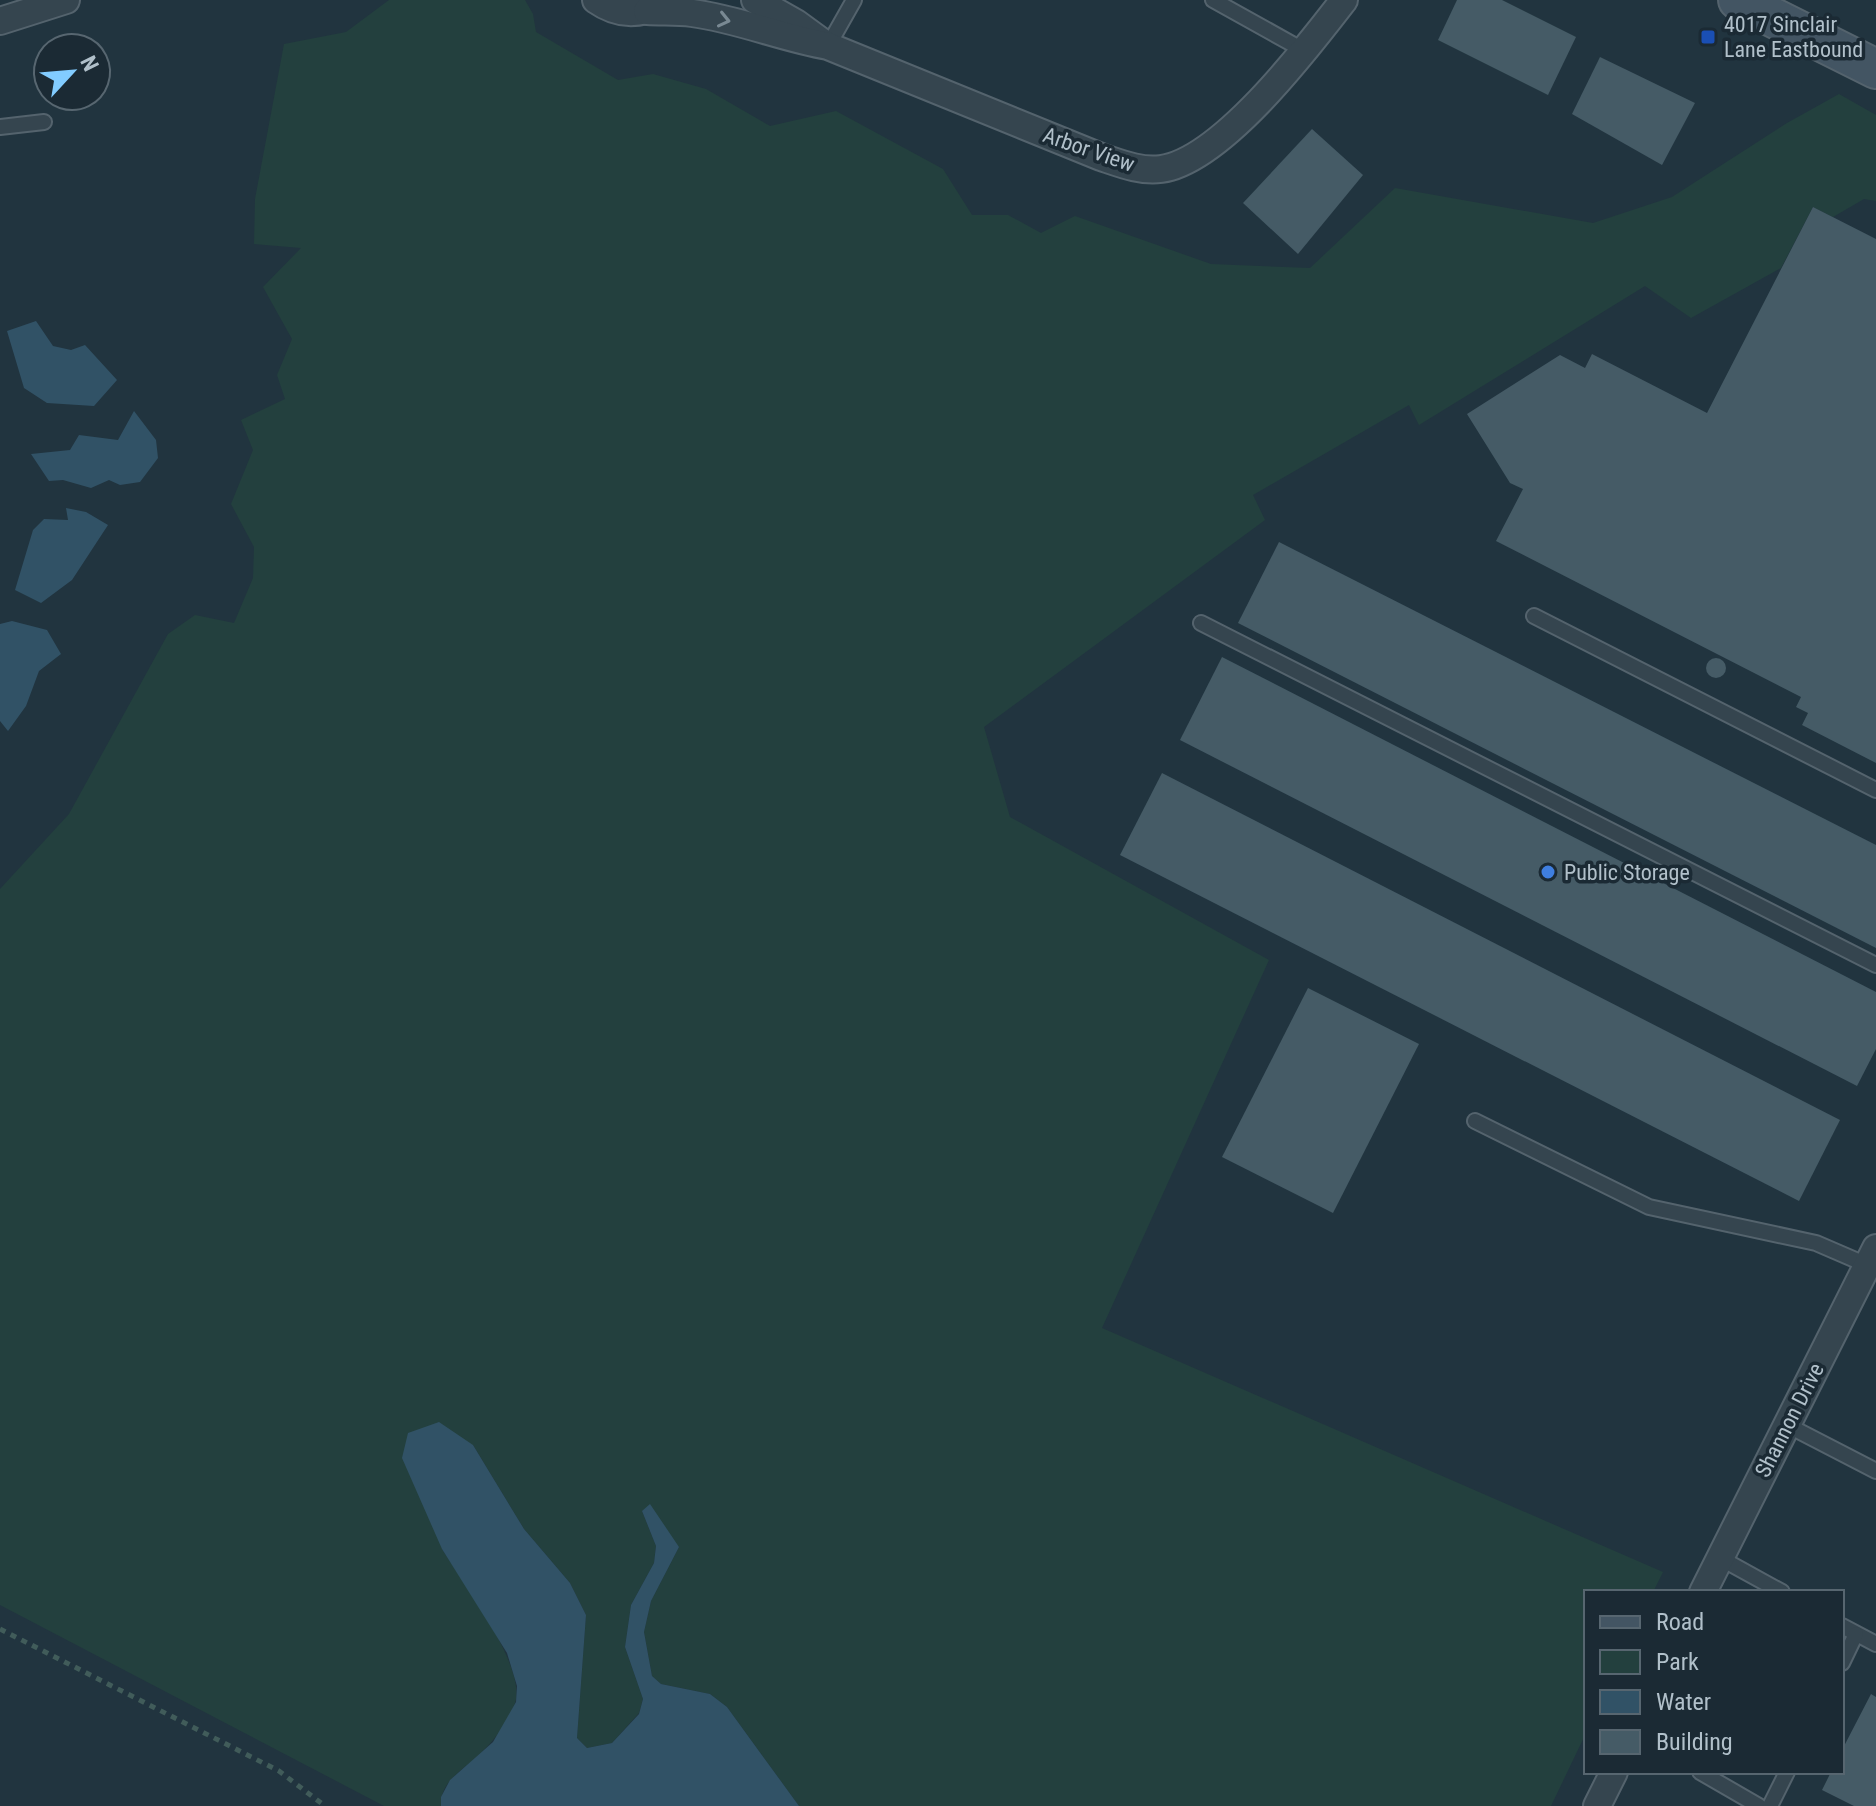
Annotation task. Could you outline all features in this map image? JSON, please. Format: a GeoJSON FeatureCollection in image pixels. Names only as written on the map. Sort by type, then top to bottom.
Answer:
{"type":"FeatureCollection","features":[{"type":"Feature","properties":{"kind":"main road"},"geometry":{"type":"LineString","coordinates":[[1738,0],[1876,69]]}},
{"type":"Feature","properties":{"kind":"street"},"geometry":{"type":"LineString","coordinates":[[0,21],[66,0]]}},
{"type":"Feature","properties":{"kind":"street","name":"Arbor View"},"geometry":{"type":"LineString","coordinates":[[596,0],[612,10],[630,14],[658,6],[828,46],[1101,157],[1133,167],[1160,169],[1186,162],[1237,126],[1344,0]]}},
{"type":"Feature","properties":{"kind":"street","name":"Arbor View"},"geometry":{"type":"LineString","coordinates":[[755,0],[828,46]]}},
{"type":"Feature","properties":{"kind":"street","name":"Shannon Drive"},"geometry":{"type":"LineString","coordinates":[[1704,1590],[1872,1256]]}},
{"type":"Feature","properties":{"kind":"street"},"geometry":{"type":"LineString","coordinates":[[1597,1806],[1613,1774]]}},
{"type":"Feature","properties":{"kind":"lane"},"geometry":{"type":"LineString","coordinates":[[828,46],[854,0]]}},
{"type":"Feature","properties":{"kind":"lane"},"geometry":{"type":"LineString","coordinates":[[1213,0],[1303,50]]}},
{"type":"Feature","properties":{"kind":"lane"},"geometry":{"type":"LineString","coordinates":[[0,127],[44,122]]}},
{"type":"Feature","properties":{"kind":"lane"},"geometry":{"type":"LineString","coordinates":[[1534,616],[1876,790]]}},
{"type":"Feature","properties":{"kind":"lane"},"geometry":{"type":"LineString","coordinates":[[1201,623],[1876,965]]}},
{"type":"Feature","properties":{"kind":"lane"},"geometry":{"type":"LineString","coordinates":[[1475,1121],[1649,1207],[1872,1256]]}},
{"type":"Feature","properties":{"kind":"lane"},"geometry":{"type":"LineString","coordinates":[[1787,1425],[1876,1471]]}},
{"type":"Feature","properties":{"kind":"lane"},"geometry":{"type":"LineString","coordinates":[[1720,1558],[1778,1590]]}},
{"type":"Feature","properties":{"kind":"lane"},"geometry":{"type":"LineString","coordinates":[[1844,1627],[1876,1644]]}},
{"type":"Feature","properties":{"kind":"lane"},"geometry":{"type":"LineString","coordinates":[[1844,1659],[1856,1634]]}},
{"type":"Feature","properties":{"kind":"lane"},"geometry":{"type":"LineString","coordinates":[[1703,1774],[1759,1806]]}},
{"type":"Feature","properties":{"kind":"lane"},"geometry":{"type":"LineString","coordinates":[[1770,1806],[1786,1774]]}},
{"type":"Feature","properties":{"kind":"path"},"geometry":{"type":"LineString","coordinates":[[0,1629],[279,1771],[325,1806]]}},
{"type":"Feature","properties":{"kind":"green space"},"geometry":{"type":"Polygon","coordinates":[[[389,0],[525,0],[533,14],[536,32],[618,80],[653,74],[706,89],[770,126],[836,111],[943,169],[972,215],[1008,215],[1041,233],[1075,216],[1211,264],[1310,268],[1395,188],[1593,223],[1672,197],[1787,123],[1839,94],[1876,115],[1876,201],[1864,199],[1833,217],[1813,207],[1781,268],[1691,318],[1645,286],[1419,425],[1409,405],[1253,495],[1265,520],[984,727],[1010,817],[1269,960],[1102,1328],[1663,1572],[1654,1590],[1584,1590],[1584,1737],[1551,1806],[799,1806],[727,1707],[710,1694],[661,1684],[652,1676],[644,1632],[651,1601],[679,1547],[642,1511],[656,1546],[654,1563],[631,1605],[625,1647],[643,1699],[639,1713],[612,1743],[587,1748],[577,1738],[586,1615],[570,1583],[524,1529],[473,1445],[442,1549],[502,1647],[516,1687],[515,1703],[497,1736],[446,1786],[441,1806],[384,1806],[0,1605],[0,889],[69,814],[168,634],[195,615],[234,623],[253,578],[254,547],[231,504],[253,450],[241,420],[285,399],[277,375],[292,339],[263,287],[301,248],[254,244],[255,199],[284,44],[346,32],[389,0]]]}},
{"type":"Feature","properties":{"kind":"water"},"geometry":{"type":"Polygon","coordinates":[[[36,321],[53,346],[71,350],[85,345],[117,380],[94,406],[47,403],[24,388],[7,331],[36,321]]]}},
{"type":"Feature","properties":{"kind":"water"},"geometry":{"type":"Polygon","coordinates":[[[134,411],[156,440],[158,458],[140,482],[120,485],[109,480],[91,488],[63,480],[49,481],[31,454],[70,450],[79,435],[118,440],[134,411]]]}},
{"type":"Feature","properties":{"kind":"water"},"geometry":{"type":"Polygon","coordinates":[[[66,508],[86,512],[108,525],[72,580],[41,603],[15,590],[33,530],[44,519],[68,520],[66,508]]]}},
{"type":"Feature","properties":{"kind":"water"},"geometry":{"type":"Polygon","coordinates":[[[12,621],[47,630],[61,654],[39,671],[26,706],[8,731],[0,721],[0,624],[12,621]]]}},
{"type":"Feature","properties":{"kind":"water"},"geometry":{"type":"Polygon","coordinates":[[[439,1422],[473,1445],[524,1529],[570,1583],[586,1615],[577,1738],[587,1748],[612,1743],[639,1714],[643,1699],[625,1647],[631,1605],[654,1563],[656,1546],[642,1511],[650,1504],[679,1547],[651,1601],[644,1632],[652,1676],[661,1684],[710,1694],[727,1707],[799,1806],[441,1806],[441,1797],[450,1780],[493,1742],[516,1702],[517,1686],[507,1653],[442,1549],[402,1458],[408,1433],[439,1422]]]}},
{"type":"Feature","properties":{"kind":"building"},"geometry":{"type":"Polygon","coordinates":[[[1457,0],[1502,0],[1576,37],[1548,95],[1438,40],[1457,0]]]}},
{"type":"Feature","properties":{"kind":"building"},"geometry":{"type":"Polygon","coordinates":[[[1600,57],[1695,103],[1662,165],[1572,114],[1600,57]]]}},
{"type":"Feature","properties":{"kind":"building"},"geometry":{"type":"Polygon","coordinates":[[[1312,129],[1363,175],[1298,254],[1243,203],[1312,129]]]}},
{"type":"Feature","properties":{"kind":"building"},"geometry":{"type":"Polygon","coordinates":[[[1813,207],[1876,239],[1876,763],[1802,725],[1808,713],[1796,707],[1801,697],[1496,541],[1523,489],[1510,483],[1467,414],[1560,355],[1585,368],[1592,354],[1707,413],[1813,207]]]}},
{"type":"Feature","properties":{"kind":"building"},"geometry":{"type":"Polygon","coordinates":[[[1279,542],[1876,845],[1876,948],[1238,623],[1279,542]]]}},
{"type":"Feature","properties":{"kind":"building"},"geometry":{"type":"Polygon","coordinates":[[[1222,657],[1876,992],[1876,1049],[1857,1086],[1180,740],[1222,657]]]}},
{"type":"Feature","properties":{"kind":"building"},"geometry":{"type":"Polygon","coordinates":[[[1716,658],[1723,661],[1726,668],[1723,675],[1716,678],[1709,675],[1706,668],[1709,661],[1716,658]]]}},
{"type":"Feature","properties":{"kind":"building"},"geometry":{"type":"Polygon","coordinates":[[[1162,773],[1840,1120],[1799,1201],[1120,855],[1162,773]]]}},
{"type":"Feature","properties":{"kind":"building"},"geometry":{"type":"Polygon","coordinates":[[[1308,988],[1419,1044],[1333,1213],[1222,1157],[1308,988]]]}},
{"type":"Feature","properties":{"kind":"building"},"geometry":{"type":"Polygon","coordinates":[[[1871,1694],[1876,1697],[1876,1806],[1854,1806],[1822,1790],[1830,1774],[1844,1774],[1844,1746],[1871,1694]]]}},
{"type":"Feature","properties":{"kind":"place","name":"4017 Sinclair Lane Eastbound"},"geometry":{"type":"Point","coordinates":[1708,37]}},
{"type":"Feature","properties":{"kind":"place","name":"Public Storage"},"geometry":{"type":"Point","coordinates":[1548,872]}}]}
